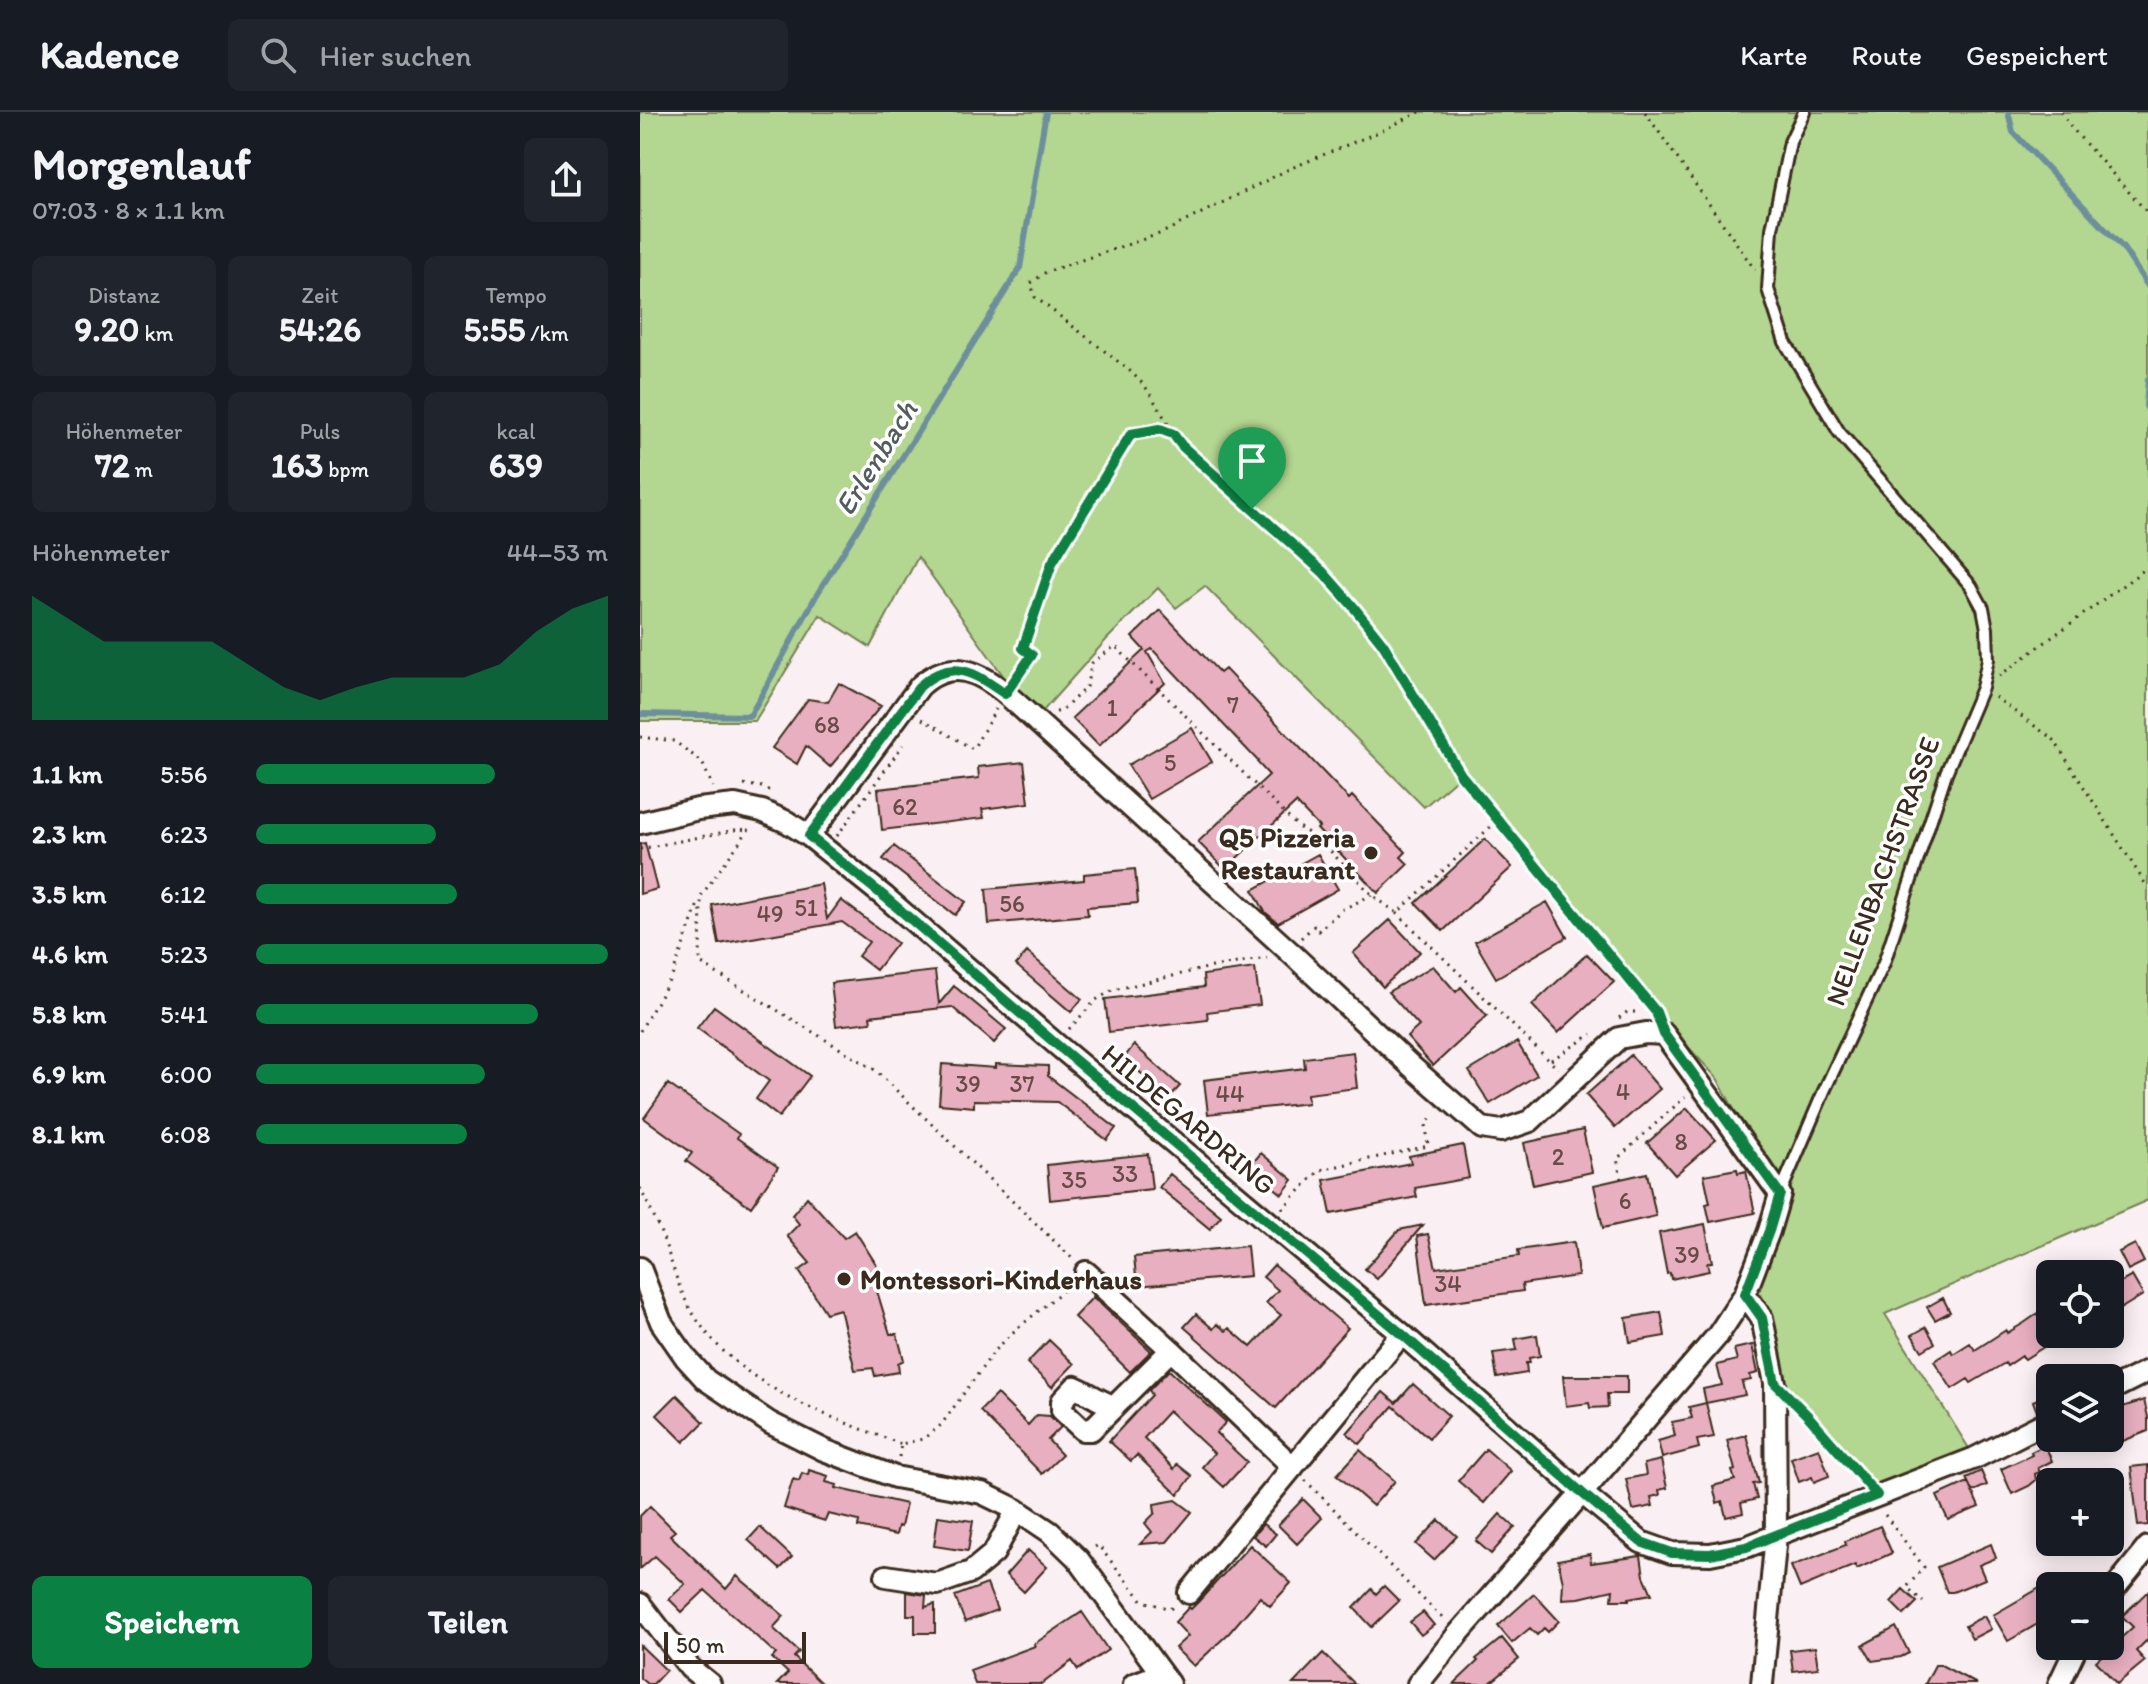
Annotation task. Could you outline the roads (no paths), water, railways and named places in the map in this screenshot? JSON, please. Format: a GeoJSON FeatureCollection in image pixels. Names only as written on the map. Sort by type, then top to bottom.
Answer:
{"type":"FeatureCollection","features":[{"type":"Feature","properties":{"kind":"street"},"geometry":{"type":"LineString","coordinates":[[814,829],[920,686],[937,673],[949,670],[972,673],[1005,694],[1297,945],[1411,1066],[1482,1128],[1509,1129],[1530,1121],[1619,1038],[1646,1033],[1664,1034],[1780,1194]]}},
{"type":"Feature","properties":{"kind":"street","name":"HILDEGARDRING"},"geometry":{"type":"LineString","coordinates":[[640,823],[711,807],[768,802],[787,822],[814,829],[885,897],[1402,1334],[1641,1542],[1672,1553],[1710,1554],[1746,1547],[1776,1535]]}},
{"type":"Feature","properties":{"kind":"street","name":"NELLENBACHSTRASSE"},"geometry":{"type":"LineString","coordinates":[[1418,1684],[1718,1335],[1745,1294],[1780,1194]]}},
{"type":"Feature","properties":{"kind":"street"},"geometry":{"type":"LineString","coordinates":[[640,1268],[661,1322],[686,1358],[706,1380],[770,1423],[824,1450],[895,1477],[982,1493],[1017,1510],[1050,1532],[1078,1559],[1164,1679],[1134,1684]]}},
{"type":"Feature","properties":{"kind":"street"},"geometry":{"type":"LineString","coordinates":[[1086,1272],[1293,1467]]}},
{"type":"Feature","properties":{"kind":"street"},"geometry":{"type":"LineString","coordinates":[[1745,1294],[1762,1318],[1775,1383],[1776,1535],[1762,1684]]}},
{"type":"Feature","properties":{"kind":"street"},"geometry":{"type":"LineString","coordinates":[[1189,1593],[1402,1334]]}},
{"type":"Feature","properties":{"kind":"street"},"geometry":{"type":"LineString","coordinates":[[1114,1406],[1171,1350]]}},
{"type":"Feature","properties":{"kind":"street"},"geometry":{"type":"LineString","coordinates":[[2124,1383],[2148,1371]]}},
{"type":"Feature","properties":{"kind":"street"},"geometry":{"type":"LineString","coordinates":[[1776,1535],[1975,1458],[2036,1427]]}},
{"type":"Feature","properties":{"kind":"street"},"geometry":{"type":"LineString","coordinates":[[886,1576],[937,1584],[971,1572],[994,1553],[1017,1510]]}},
{"type":"Feature","properties":{"kind":"street"},"geometry":{"type":"LineString","coordinates":[[2124,1577],[2148,1547]]}},
{"type":"Feature","properties":{"kind":"street"},"geometry":{"type":"LineString","coordinates":[[640,1604],[690,1668],[710,1684]]}},
{"type":"Feature","properties":{"kind":"street"},"geometry":{"type":"LineString","coordinates":[[2059,1684],[2070,1660]]}},
{"type":"Feature","properties":{"kind":"street"},"geometry":{"type":"LineString","coordinates":[[676,1684],[690,1668]]}},
{"type":"Feature","properties":{"kind":"lane","name":"NELLENBACHSTRASSE"},"geometry":{"type":"LineString","coordinates":[[1780,1194],[1884,963],[1946,773],[1982,688],[1988,659],[1983,608],[1971,586],[1839,432],[1785,342],[1768,289],[1772,229],[1790,142],[1804,112]]}},
{"type":"Feature","properties":{"kind":"waterway","name":"Erlenbach"},"geometry":{"type":"LineString","coordinates":[[640,714],[750,716],[816,596],[1020,268],[1046,112]]}},
{"type":"Feature","properties":{"kind":"waterway"},"geometry":{"type":"LineString","coordinates":[[2008,112],[2013,132],[2123,248],[2148,286]]}},
{"type":"Feature","properties":{"kind":"waterway"},"geometry":{"type":"LineString","coordinates":[[2148,379],[2148,410]]}},
{"type":"Feature","properties":{"kind":"place","name":"Q5 Pizzeria Restaurant"},"geometry":{"type":"Point","coordinates":[1371,853]}},
{"type":"Feature","properties":{"kind":"place","name":"Montessori-Kinderhaus"},"geometry":{"type":"Point","coordinates":[844,1279]}}]}
